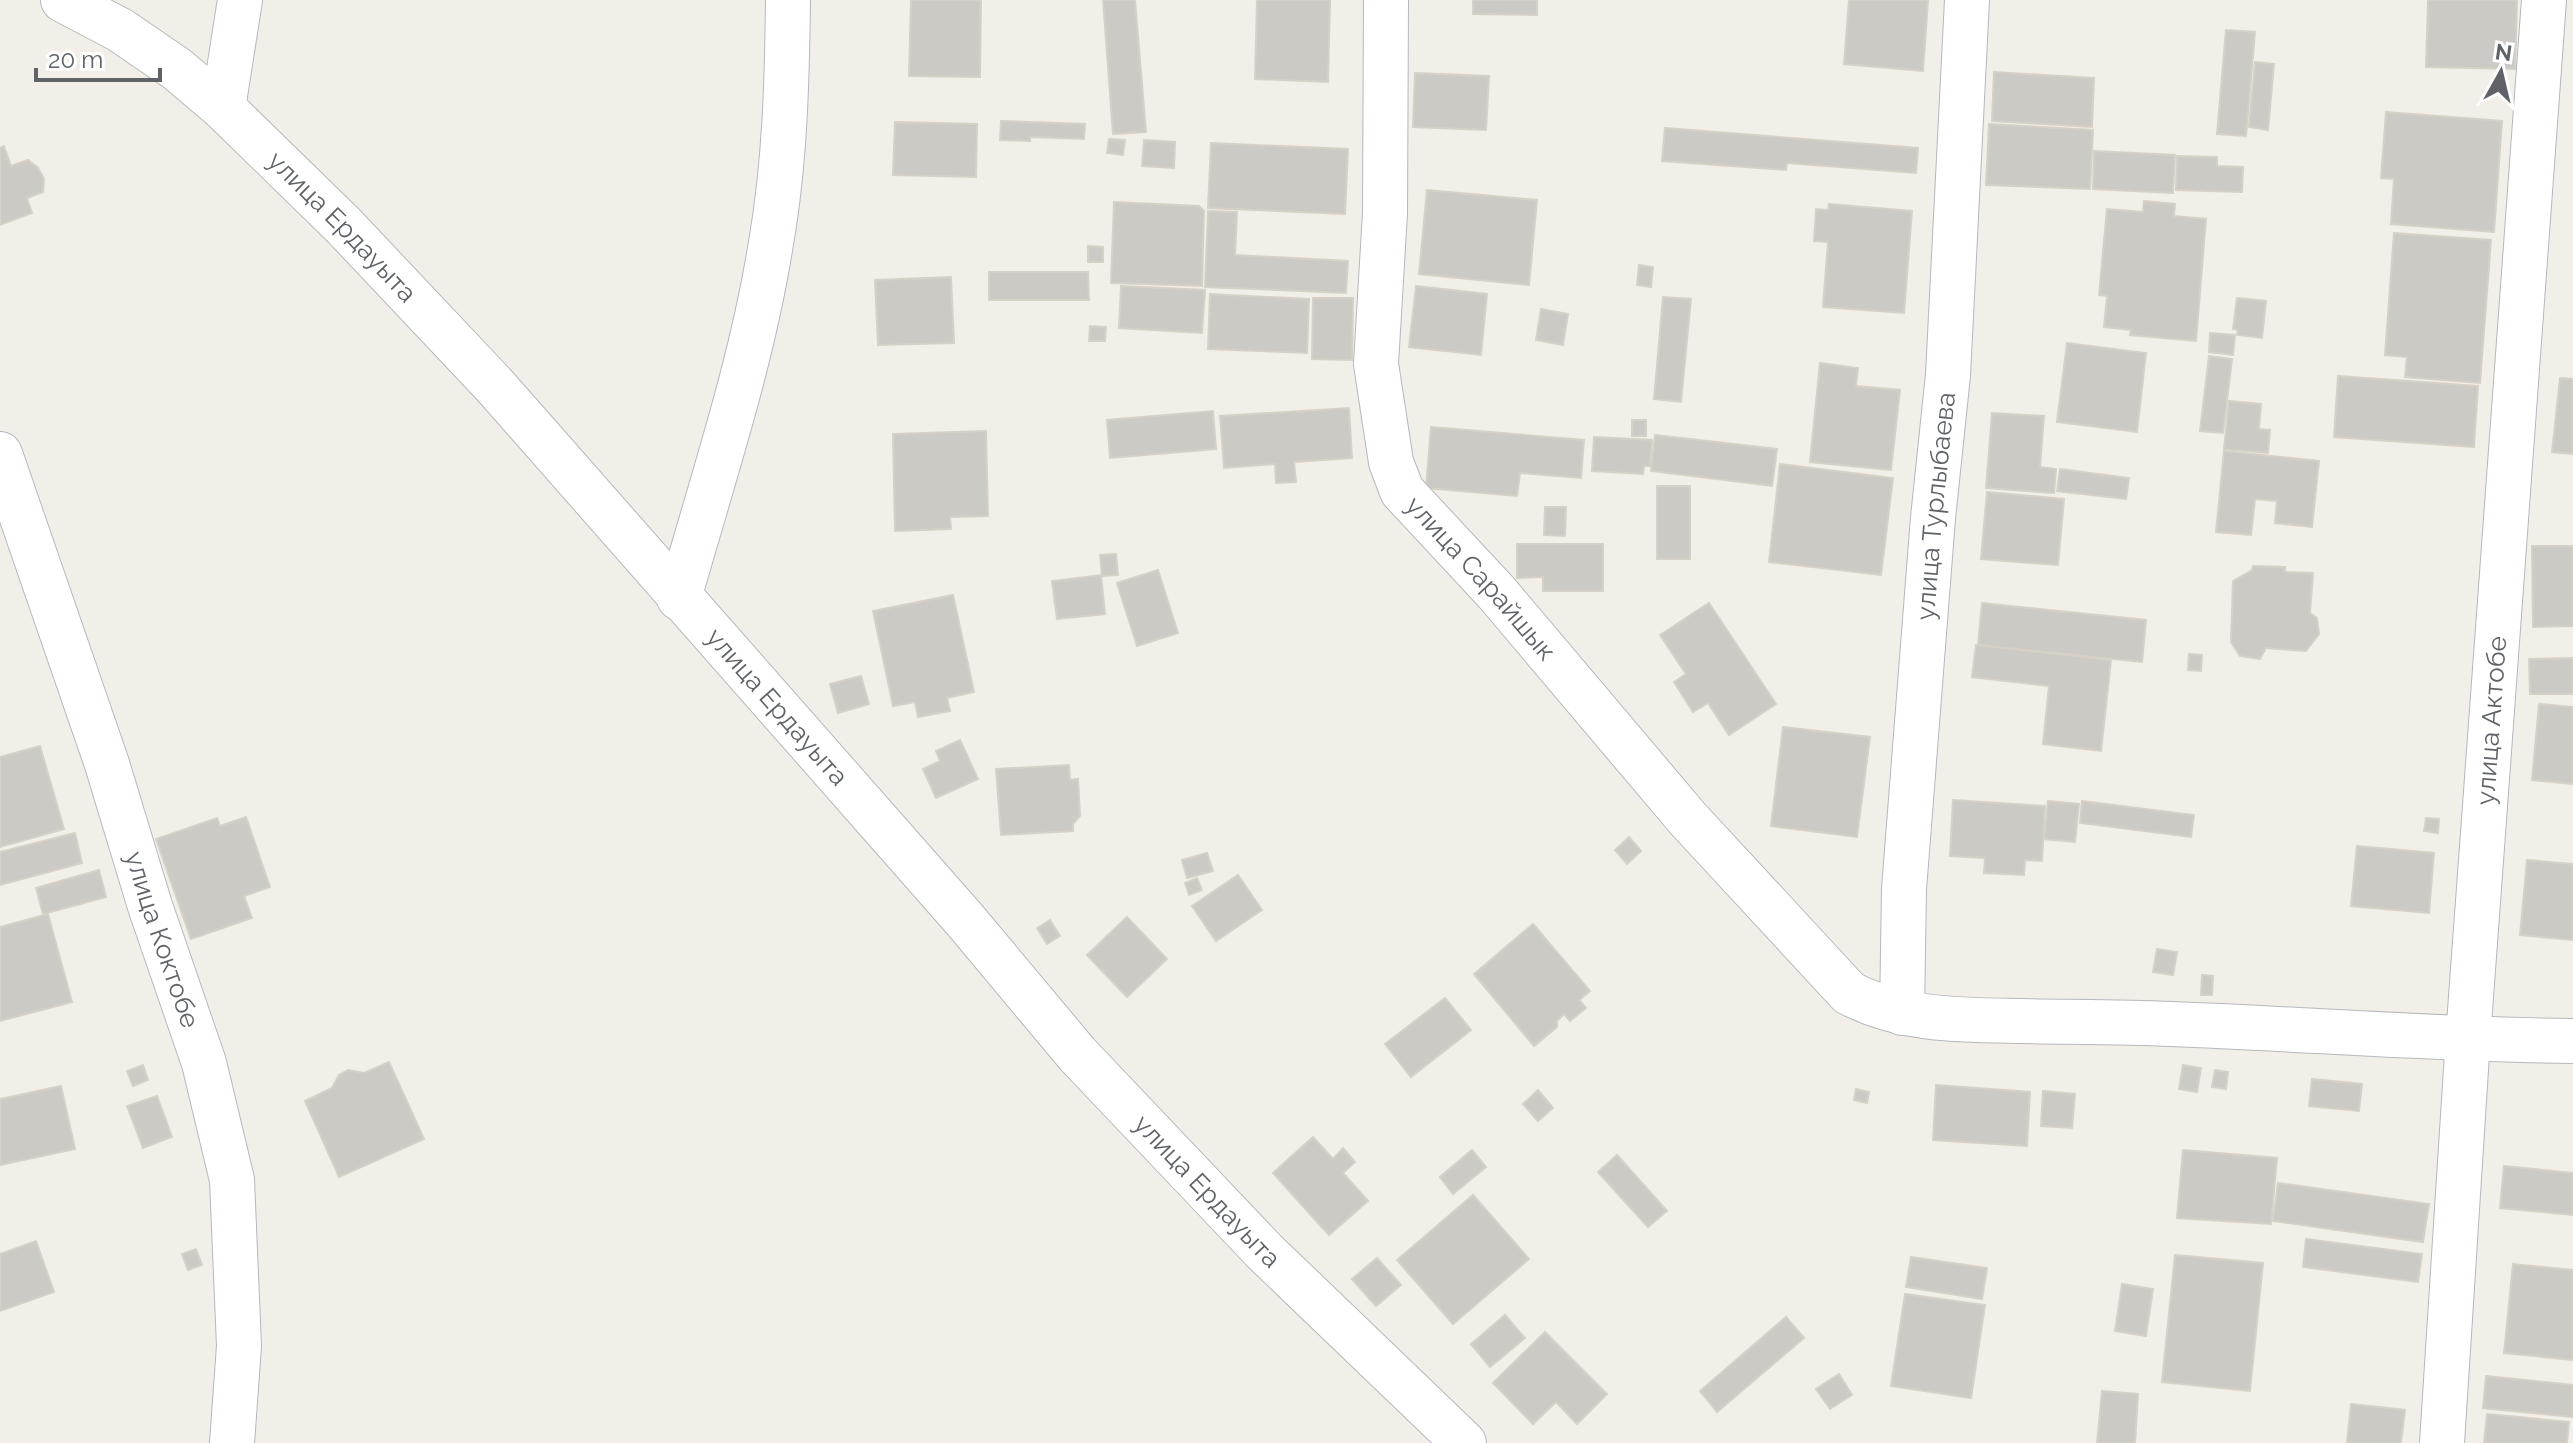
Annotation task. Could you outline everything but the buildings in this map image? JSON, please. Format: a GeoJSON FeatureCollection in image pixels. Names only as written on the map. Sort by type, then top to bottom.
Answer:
{"type":"FeatureCollection","features":[{"type":"Feature","properties":{"kind":"street","name":"улица Ердауыта"},"geometry":{"type":"LineString","coordinates":[[63,0],[120,30],[177,69],[223,108],[344,226],[495,386],[965,920],[1077,1054],[1274,1261],[1464,1443]]}},
{"type":"Feature","properties":{"kind":"street"},"geometry":{"type":"LineString","coordinates":[[223,108],[240,0]]}},
{"type":"Feature","properties":{"kind":"street"},"geometry":{"type":"LineString","coordinates":[[679,598],[751,339],[772,241],[786,112],[788,0]]}},
{"type":"Feature","properties":{"kind":"street","name":"улица Сарайшык"},"geometry":{"type":"LineString","coordinates":[[1386,0],[1385,213],[1376,364],[1391,462],[1402,491],[1496,592],[1688,819],[1849,993],[1872,1005],[1902,1013],[1954,1020],[2172,1024],[2573,1041]]}},
{"type":"Feature","properties":{"kind":"street","name":"улица Турлыбаева"},"geometry":{"type":"LineString","coordinates":[[1902,1013],[1904,889],[1933,518],[1948,375],[1967,0]]}},
{"type":"Feature","properties":{"kind":"street","name":"улица Актобе"},"geometry":{"type":"LineString","coordinates":[[2442,1443],[2468,1038],[2544,0]]}},
{"type":"Feature","properties":{"kind":"street","name":"улица Коктобе"},"geometry":{"type":"LineString","coordinates":[[0,454],[107,764],[150,906],[204,1063],[232,1180],[239,1346],[232,1443]]}}]}
